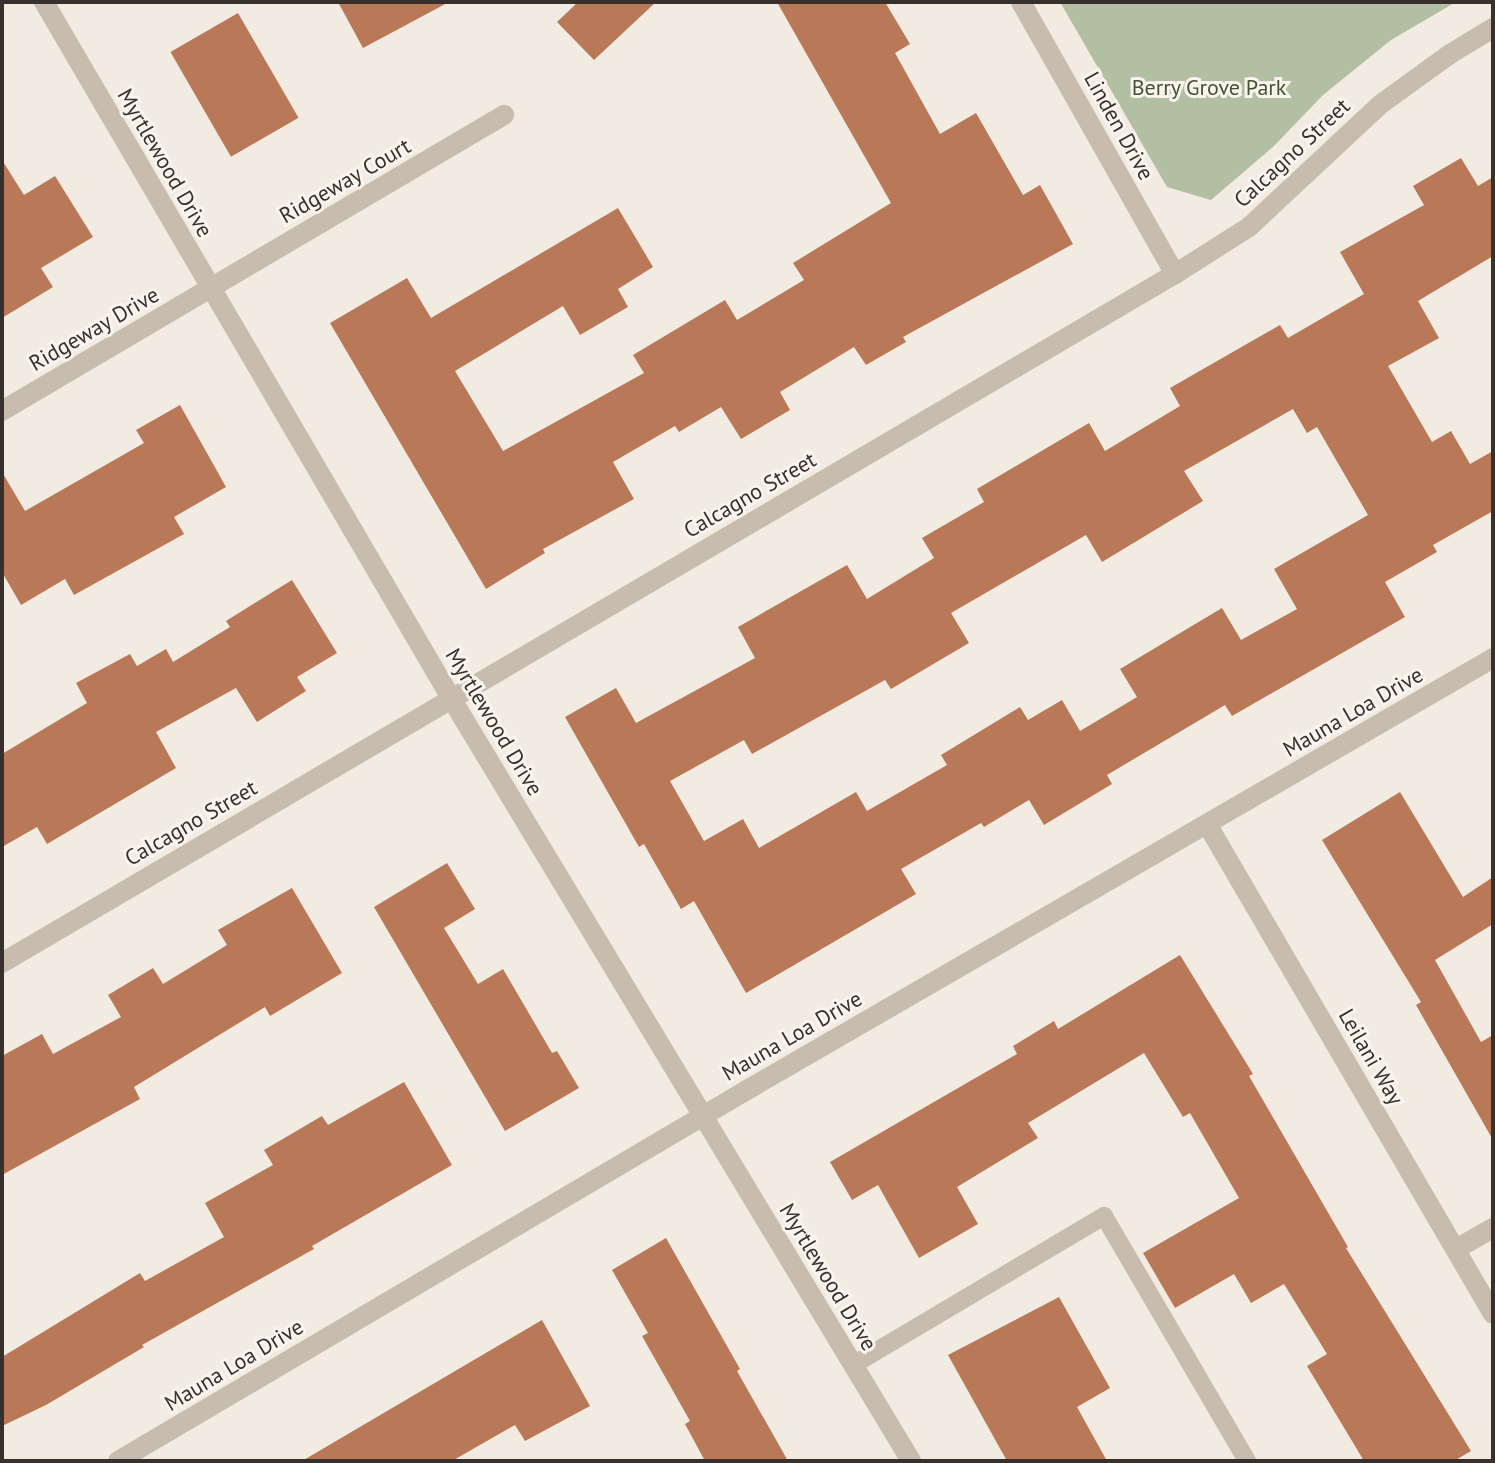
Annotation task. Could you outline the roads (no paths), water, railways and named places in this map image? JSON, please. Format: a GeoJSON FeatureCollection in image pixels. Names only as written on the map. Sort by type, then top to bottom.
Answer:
{"type":"FeatureCollection","features":[{"type":"Feature","properties":{"kind":"street","name":"Myrtlewood Drive"},"geometry":{"type":"LineString","coordinates":[[44,2],[451,698],[911,1461]]}},
{"type":"Feature","properties":{"kind":"street","name":"Linden Drive"},"geometry":{"type":"LineString","coordinates":[[1021,2],[1175,274]]}},
{"type":"Feature","properties":{"kind":"street","name":"Calcagno Street"},"geometry":{"type":"LineString","coordinates":[[2,963],[1175,274],[1249,227],[1381,104],[1450,54],[1493,28]]}},
{"type":"Feature","properties":{"kind":"street","name":"Ridgeway Court"},"geometry":{"type":"LineString","coordinates":[[210,288],[504,115]]}},
{"type":"Feature","properties":{"kind":"street","name":"Ridgeway Drive"},"geometry":{"type":"LineString","coordinates":[[2,411],[210,288]]}},
{"type":"Feature","properties":{"kind":"street","name":"Mauna Loa Drive"},"geometry":{"type":"LineString","coordinates":[[118,1461],[703,1116],[1493,658]]}},
{"type":"Feature","properties":{"kind":"street","name":"Leilani Way"},"geometry":{"type":"LineString","coordinates":[[1207,824],[1493,1314]]}},
{"type":"Feature","properties":{"kind":"street"},"geometry":{"type":"LineString","coordinates":[[1456,1249],[1493,1228]]}},
{"type":"Feature","properties":{"kind":"lane"},"geometry":{"type":"LineString","coordinates":[[853,1365],[1104,1216],[1247,1461]]}},
{"type":"Feature","properties":{"kind":"park label","name":"Berry Grove Park"},"geometry":{"type":"Point","coordinates":[1209,88]}}]}
